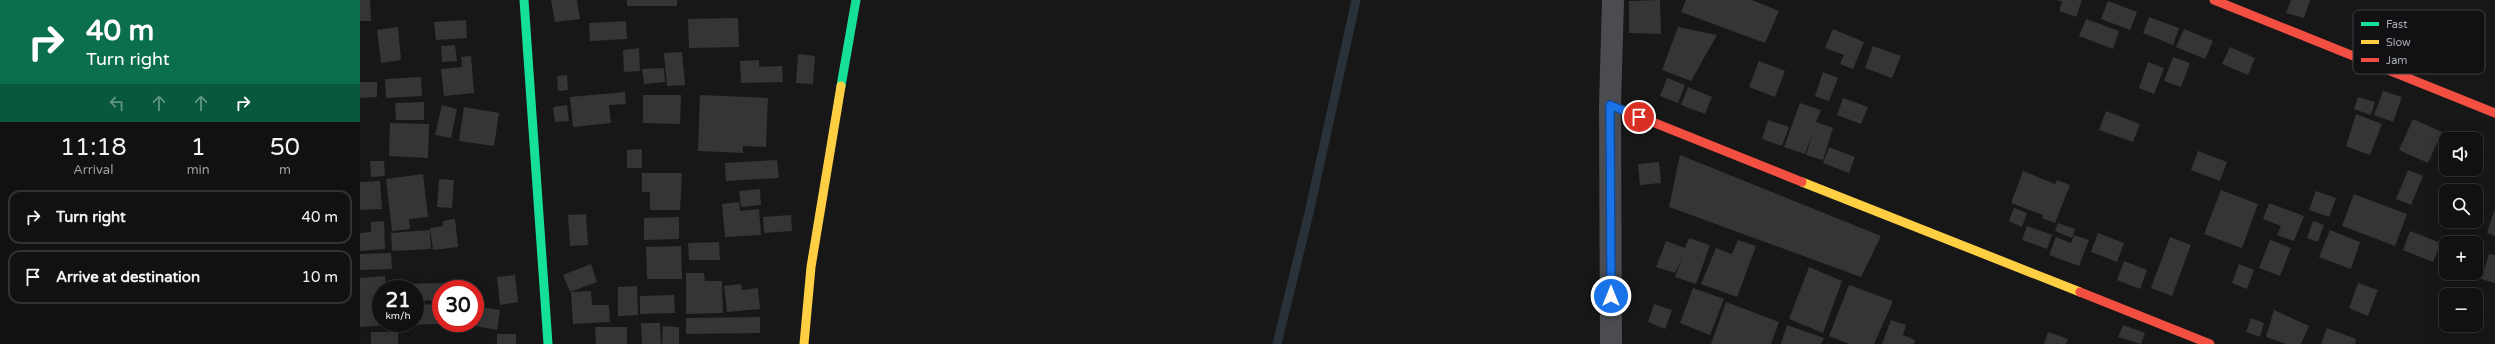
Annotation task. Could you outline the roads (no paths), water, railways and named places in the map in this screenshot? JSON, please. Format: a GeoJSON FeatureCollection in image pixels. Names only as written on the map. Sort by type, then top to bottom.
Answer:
{"type":"FeatureCollection","features":[{"type":"Feature","properties":{"kind":"street"},"geometry":{"type":"LineString","coordinates":[[524,0],[548,344]]}},
{"type":"Feature","properties":{"kind":"street"},"geometry":{"type":"LineString","coordinates":[[804,344],[811,267],[856,0]]}},
{"type":"Feature","properties":{"kind":"street"},"geometry":{"type":"LineString","coordinates":[[1611,344],[1610,105],[1613,0]]}},
{"type":"Feature","properties":{"kind":"street"},"geometry":{"type":"LineString","coordinates":[[2214,0],[2353,56]]}},
{"type":"Feature","properties":{"kind":"street"},"geometry":{"type":"LineString","coordinates":[[2398,74],[2495,113]]}},
{"type":"Feature","properties":{"kind":"street"},"geometry":{"type":"LineString","coordinates":[[1610,105],[2210,344]]}},
{"type":"Feature","properties":{"kind":"waterway"},"geometry":{"type":"LineString","coordinates":[[1277,344],[1309,213],[1356,0]]}}]}
